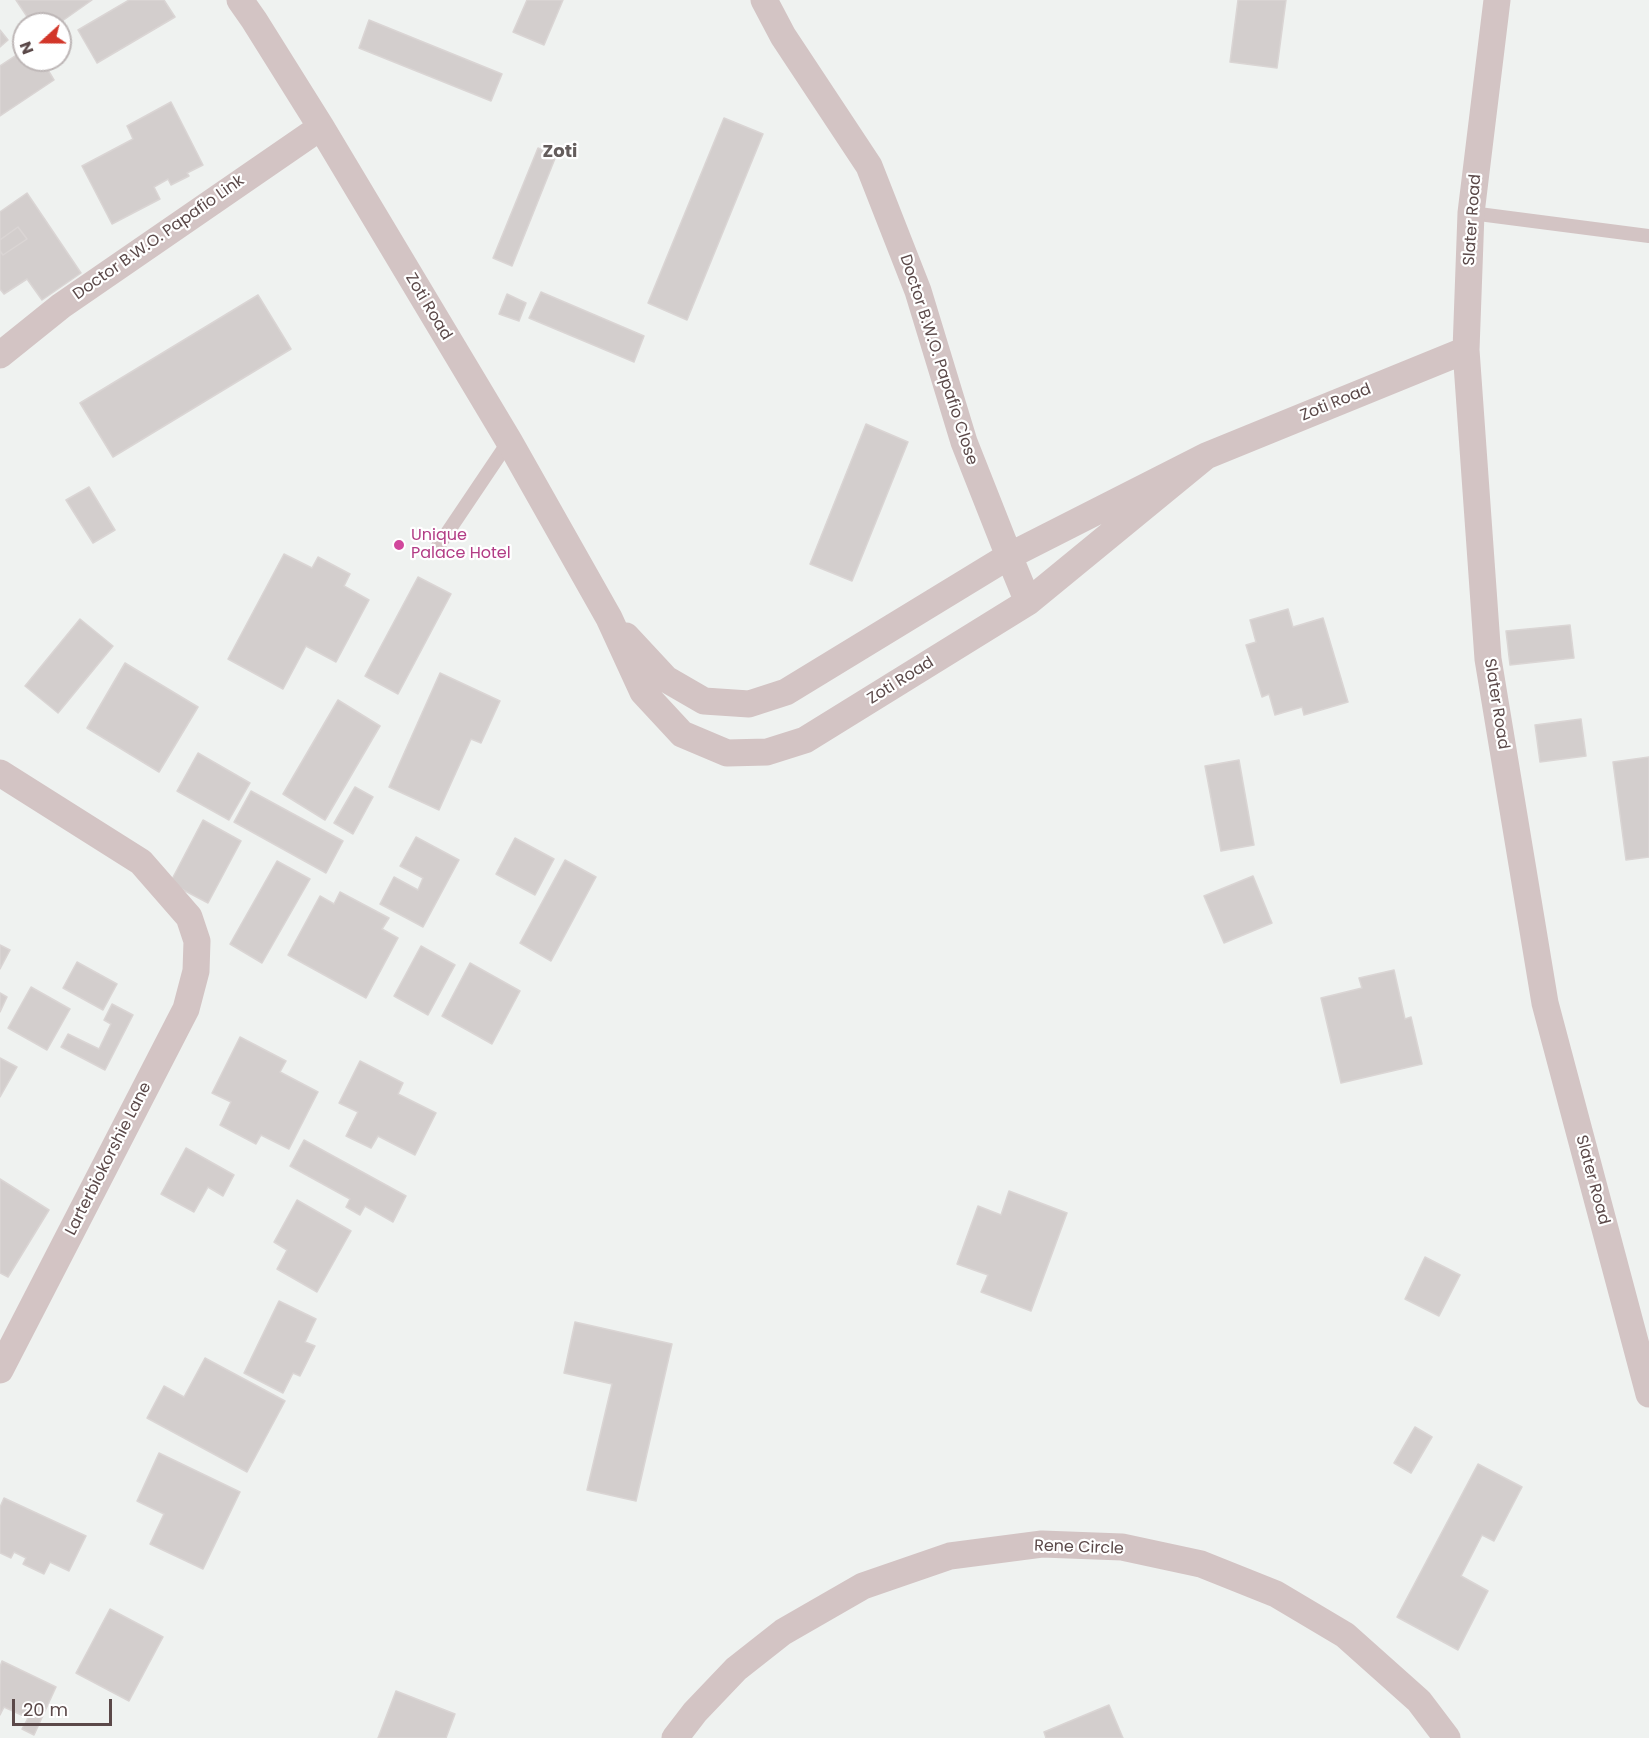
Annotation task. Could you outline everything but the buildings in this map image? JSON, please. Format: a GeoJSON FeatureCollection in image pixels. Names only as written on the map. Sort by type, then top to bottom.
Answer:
{"type":"FeatureCollection","features":[{"type":"Feature","properties":{"kind":"street","name":"Zoti Road"},"geometry":{"type":"LineString","coordinates":[[240,0],[321,127],[508,441],[609,618],[644,692],[682,734],[727,753],[767,752],[805,740],[1028,602],[1206,456]]}},
{"type":"Feature","properties":{"kind":"street","name":"Doctor B.W.O. Papafio Close"},"geometry":{"type":"LineString","coordinates":[[764,0],[783,36],[869,166],[918,291],[964,442],[1028,602]]}},
{"type":"Feature","properties":{"kind":"street","name":"Slater Road"},"geometry":{"type":"LineString","coordinates":[[1497,0],[1471,213],[1466,350],[1488,659],[1545,1003],[1649,1394]]}},
{"type":"Feature","properties":{"kind":"street","name":"Doctor B.W.O. Papafio Link"},"geometry":{"type":"LineString","coordinates":[[0,355],[61,306],[321,127]]}},
{"type":"Feature","properties":{"kind":"street","name":"Zoti Road"},"geometry":{"type":"LineString","coordinates":[[609,618],[666,679],[704,701],[749,704],[786,693],[1009,556],[1206,456],[1466,350]]}},
{"type":"Feature","properties":{"kind":"street","name":"Larterbiokorshie Lane"},"geometry":{"type":"LineString","coordinates":[[0,773],[141,862],[189,917],[197,941],[196,971],[186,1009],[0,1370]]}},
{"type":"Feature","properties":{"kind":"street","name":"Rene Circle"},"geometry":{"type":"LineString","coordinates":[[675,1738],[695,1712],[736,1669],[783,1632],[863,1586],[950,1556],[1042,1544],[1122,1547],[1201,1564],[1276,1594],[1345,1635],[1419,1701],[1447,1738]]}},
{"type":"Feature","properties":{"kind":"lane"},"geometry":{"type":"LineString","coordinates":[[1471,213],[1649,236]]}},
{"type":"Feature","properties":{"kind":"lane"},"geometry":{"type":"LineString","coordinates":[[435,551],[508,441]]}},
{"type":"Feature","properties":{"kind":"place","name":"Unique Palace Hotel"},"geometry":{"type":"Point","coordinates":[399,545]}},
{"type":"Feature","properties":{"kind":"district","name":"Zoti"},"geometry":{"type":"Point","coordinates":[560,152]}}]}
